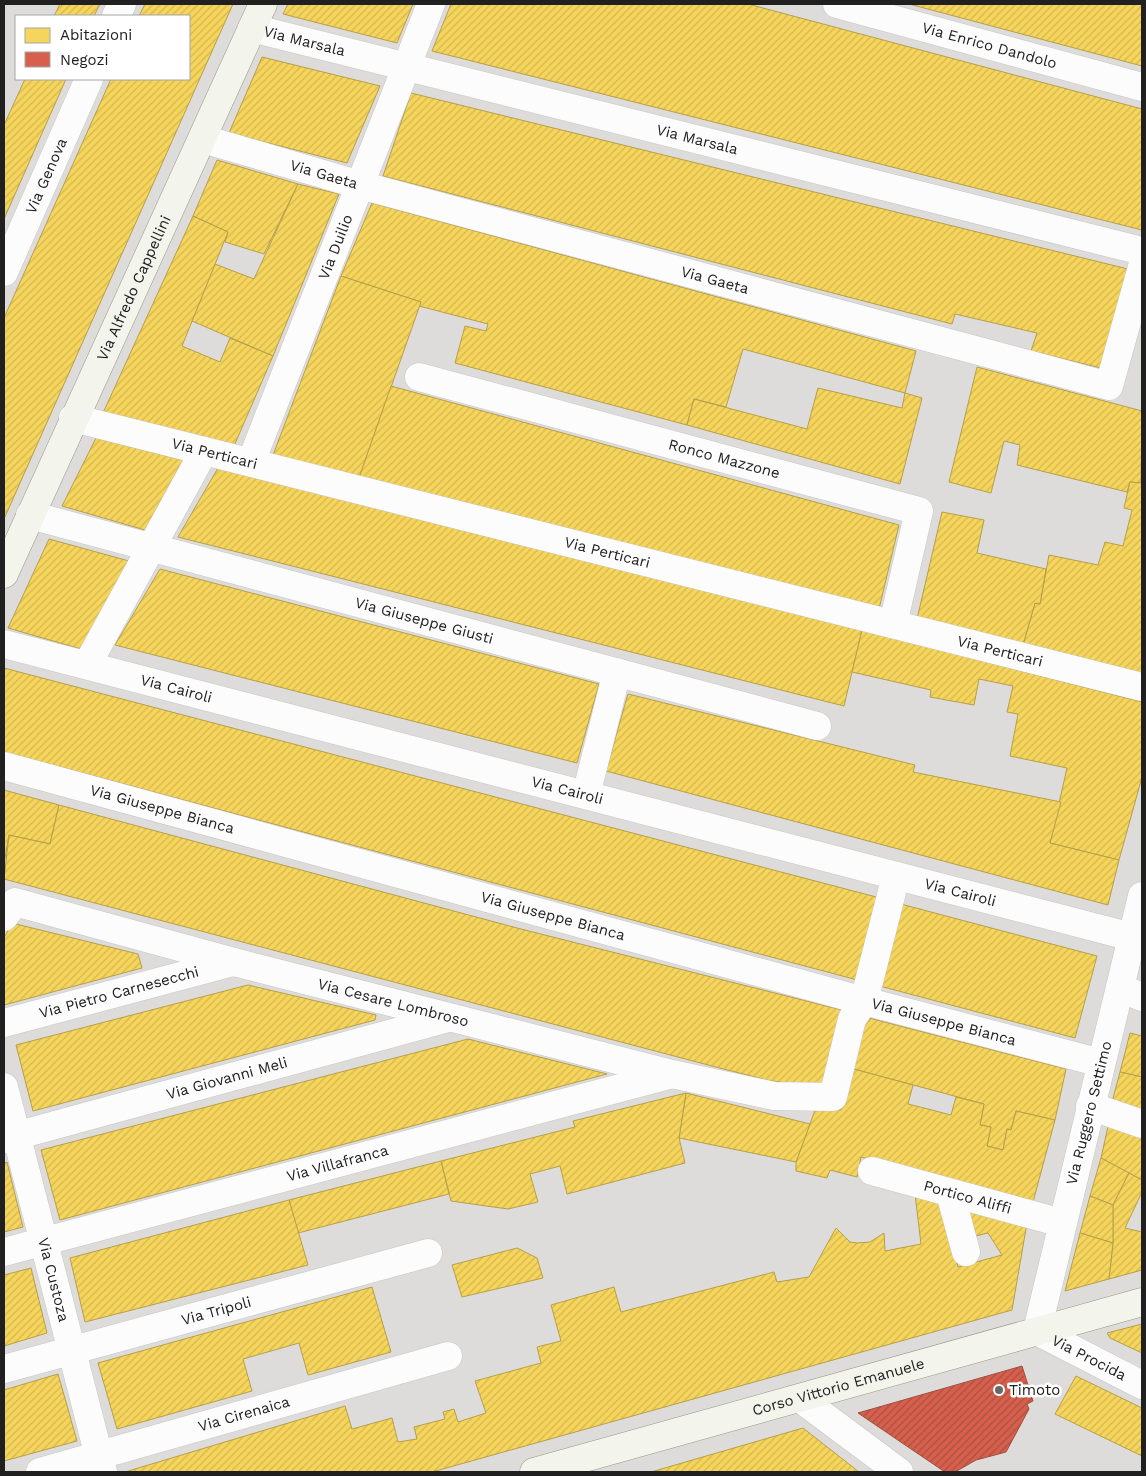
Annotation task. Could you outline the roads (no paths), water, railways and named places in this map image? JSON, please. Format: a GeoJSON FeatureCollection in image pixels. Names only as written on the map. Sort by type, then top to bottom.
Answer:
{"type":"FeatureCollection","features":[{"type":"Feature","properties":{"kind":"main road","name":"Via Alfredo Cappellini"},"geometry":{"type":"LineString","coordinates":[[4,574],[73,418],[258,16]]}},
{"type":"Feature","properties":{"kind":"main road","name":"Corso Vittorio Emanuele"},"geometry":{"type":"LineString","coordinates":[[534,1472],[801,1399],[1142,1302]]}},
{"type":"Feature","properties":{"kind":"street","name":"Via Duilio"},"geometry":{"type":"LineString","coordinates":[[252,462],[431,4]]}},
{"type":"Feature","properties":{"kind":"street","name":"Via Enrico Dandolo"},"geometry":{"type":"LineString","coordinates":[[837,4],[1142,88]]}},
{"type":"Feature","properties":{"kind":"street","name":"Via Marsala"},"geometry":{"type":"LineString","coordinates":[[258,16],[407,66],[1142,251]]}},
{"type":"Feature","properties":{"kind":"street","name":"Via Genova"},"geometry":{"type":"LineString","coordinates":[[4,272],[89,80]]}},
{"type":"Feature","properties":{"kind":"street","name":"Via Gaeta"},"geometry":{"type":"LineString","coordinates":[[203,139],[360,186],[1110,386],[1142,267]]}},
{"type":"Feature","properties":{"kind":"street","name":"Ronco Mazzone"},"geometry":{"type":"LineString","coordinates":[[419,377],[919,511],[893,624]]}},
{"type":"Feature","properties":{"kind":"street","name":"Via Perticari"},"geometry":{"type":"LineString","coordinates":[[73,418],[1142,687]]}},
{"type":"Feature","properties":{"kind":"street"},"geometry":{"type":"LineString","coordinates":[[86,665],[204,451]]}},
{"type":"Feature","properties":{"kind":"street","name":"Via Giuseppe Giusti"},"geometry":{"type":"LineString","coordinates":[[30,515],[817,726]]}},
{"type":"Feature","properties":{"kind":"street","name":"Via Cairoli"},"geometry":{"type":"LineString","coordinates":[[4,644],[1132,937]]}},
{"type":"Feature","properties":{"kind":"street"},"geometry":{"type":"LineString","coordinates":[[586,795],[617,672]]}},
{"type":"Feature","properties":{"kind":"street","name":"Via Giuseppe Bianca"},"geometry":{"type":"LineString","coordinates":[[4,766],[1101,1063]]}},
{"type":"Feature","properties":{"kind":"street"},"geometry":{"type":"LineString","coordinates":[[864,1000],[896,876]]}},
{"type":"Feature","properties":{"kind":"street","name":"Via Ruggero Settimo"},"geometry":{"type":"LineString","coordinates":[[1037,1331],[1101,1063],[1131,992],[1132,937],[1142,896]]}},
{"type":"Feature","properties":{"kind":"street","name":"Via Cesare Lombroso"},"geometry":{"type":"LineString","coordinates":[[9,909],[234,962],[672,1074],[774,1096],[833,1096],[852,1019],[864,1000]]}},
{"type":"Feature","properties":{"kind":"street","name":"Via Pietro Carnesecchi"},"geometry":{"type":"LineString","coordinates":[[4,1023],[234,962]]}},
{"type":"Feature","properties":{"kind":"street","name":"Via Giovanni Meli"},"geometry":{"type":"LineString","coordinates":[[10,1137],[450,1018]]}},
{"type":"Feature","properties":{"kind":"street","name":"Via Villafranca"},"geometry":{"type":"LineString","coordinates":[[4,1252],[672,1074]]}},
{"type":"Feature","properties":{"kind":"street","name":"Via Custoza"},"geometry":{"type":"LineString","coordinates":[[4,1087],[10,1137],[44,1242],[101,1464]]}},
{"type":"Feature","properties":{"kind":"street"},"geometry":{"type":"LineString","coordinates":[[1090,1106],[1142,1124]]}},
{"type":"Feature","properties":{"kind":"street","name":"Portico Aliffi"},"geometry":{"type":"LineString","coordinates":[[872,1171],[1062,1223]]}},
{"type":"Feature","properties":{"kind":"street"},"geometry":{"type":"LineString","coordinates":[[950,1192],[966,1252]]}},
{"type":"Feature","properties":{"kind":"street","name":"Via Tripoli"},"geometry":{"type":"LineString","coordinates":[[4,1369],[428,1253]]}},
{"type":"Feature","properties":{"kind":"street","name":"Via Procida"},"geometry":{"type":"LineString","coordinates":[[1037,1331],[1142,1385]]}},
{"type":"Feature","properties":{"kind":"street","name":"Via Cirenaica"},"geometry":{"type":"LineString","coordinates":[[40,1472],[101,1464],[448,1356]]}},
{"type":"Feature","properties":{"kind":"street"},"geometry":{"type":"LineString","coordinates":[[801,1399],[898,1472]]}},
{"type":"Feature","properties":{"kind":"place","name":"Timoto"},"geometry":{"type":"Point","coordinates":[999,1390]}}]}
